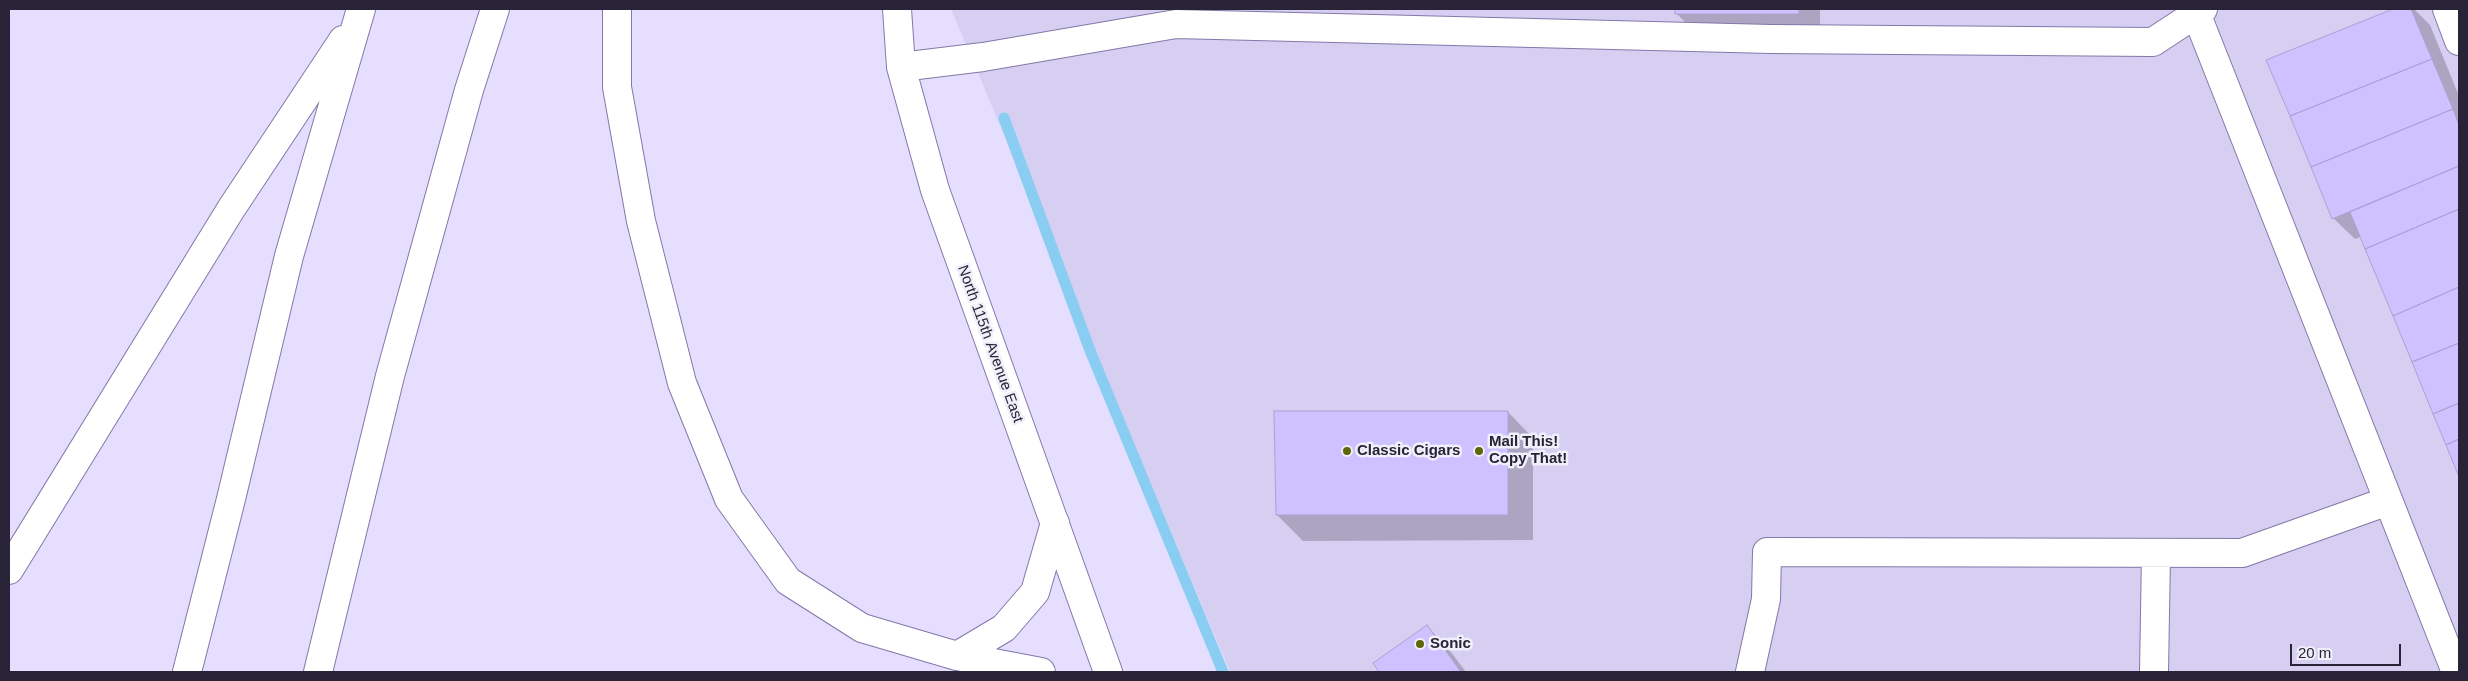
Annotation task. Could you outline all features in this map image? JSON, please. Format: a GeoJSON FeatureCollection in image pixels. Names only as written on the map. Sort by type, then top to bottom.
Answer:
{"type":"FeatureCollection","features":[{"type":"Feature","properties":{"kind":"main road"},"geometry":{"type":"LineString","coordinates":[[318,672],[390,376],[469,90],[495,9]]}},
{"type":"Feature","properties":{"kind":"main road"},"geometry":{"type":"LineString","coordinates":[[617,9],[617,87],[641,220],[682,383],[729,499],[788,581],[862,628],[957,656],[1042,672]]}},
{"type":"Feature","properties":{"kind":"main road","name":"North 115th Avenue East"},"geometry":{"type":"LineString","coordinates":[[897,9],[901,67],[935,190],[1108,672]]}},
{"type":"Feature","properties":{"kind":"main road"},"geometry":{"type":"LineString","coordinates":[[2447,9],[2459,41]]}},
{"type":"Feature","properties":{"kind":"main road"},"geometry":{"type":"LineString","coordinates":[[901,67],[983,57],[1176,24],[1762,38],[2154,42],[2199,11],[2456,672]]}},
{"type":"Feature","properties":{"kind":"main road"},"geometry":{"type":"LineString","coordinates":[[9,570],[231,210],[360,12]]}},
{"type":"Feature","properties":{"kind":"main road"},"geometry":{"type":"LineString","coordinates":[[187,672],[289,256],[360,12]]}},
{"type":"Feature","properties":{"kind":"main road"},"geometry":{"type":"LineString","coordinates":[[1750,672],[1766,599],[1767,552],[2242,553],[2388,501]]}},
{"type":"Feature","properties":{"kind":"main road"},"geometry":{"type":"LineString","coordinates":[[957,656],[1004,628],[1034,592],[1055,524]]}},
{"type":"Feature","properties":{"kind":"main road"},"geometry":{"type":"LineString","coordinates":[[2154,672],[2156,554]]}},
{"type":"Feature","properties":{"kind":"shaded area"},"geometry":{"type":"Polygon","coordinates":[[[951,9],[2459,9],[2459,672],[1230,672],[951,9]]]}},
{"type":"Feature","properties":{"kind":"building"},"geometry":{"type":"Polygon","coordinates":[[[1675,9],[1799,9],[1799,14],[1675,14],[1675,9]]]}},
{"type":"Feature","properties":{"kind":"building"},"geometry":{"type":"Polygon","coordinates":[[[2393,9],[2411,9],[2432,59],[2290,116],[2266,60],[2393,9]]]}},
{"type":"Feature","properties":{"kind":"building"},"geometry":{"type":"Polygon","coordinates":[[[2432,59],[2453,109],[2311,167],[2290,116],[2432,59]]]}},
{"type":"Feature","properties":{"kind":"building"},"geometry":{"type":"Polygon","coordinates":[[[2453,109],[2459,125],[2459,166],[2332,219],[2311,167],[2453,109]]]}},
{"type":"Feature","properties":{"kind":"building"},"geometry":{"type":"Polygon","coordinates":[[[2459,166],[2459,209],[2365,249],[2350,212],[2459,166]]]}},
{"type":"Feature","properties":{"kind":"building"},"geometry":{"type":"Polygon","coordinates":[[[2459,209],[2459,287],[2393,316],[2365,249],[2459,209]]]}},
{"type":"Feature","properties":{"kind":"building"},"geometry":{"type":"Polygon","coordinates":[[[2459,287],[2459,343],[2412,362],[2393,316],[2459,287]]]}},
{"type":"Feature","properties":{"kind":"building"},"geometry":{"type":"Polygon","coordinates":[[[2459,343],[2459,403],[2433,414],[2412,362],[2459,343]]]}},
{"type":"Feature","properties":{"kind":"building"},"geometry":{"type":"Polygon","coordinates":[[[2459,403],[2459,439],[2446,445],[2433,414],[2459,403]]]}},
{"type":"Feature","properties":{"kind":"building"},"geometry":{"type":"Polygon","coordinates":[[[1274,411],[1508,411],[1508,515],[1276,515],[1274,411]]]}},
{"type":"Feature","properties":{"kind":"building"},"geometry":{"type":"Polygon","coordinates":[[[2459,439],[2459,477],[2446,445],[2459,439]]]}},
{"type":"Feature","properties":{"kind":"building","name":"Sonic"},"geometry":{"type":"Polygon","coordinates":[[[1427,625],[1461,672],[1379,672],[1373,663],[1427,625]]]}},
{"type":"Feature","properties":{"kind":"waterway"},"geometry":{"type":"LineString","coordinates":[[1004,118],[1091,353],[1223,672]]}},
{"type":"Feature","properties":{"kind":"place","name":"Classic Cigars"},"geometry":{"type":"Point","coordinates":[1347,451]}},
{"type":"Feature","properties":{"kind":"place","name":"Mail This! Copy That!"},"geometry":{"type":"Point","coordinates":[1479,451]}},
{"type":"Feature","properties":{"kind":"place","name":"Sonic"},"geometry":{"type":"Point","coordinates":[1420,644]}}]}
